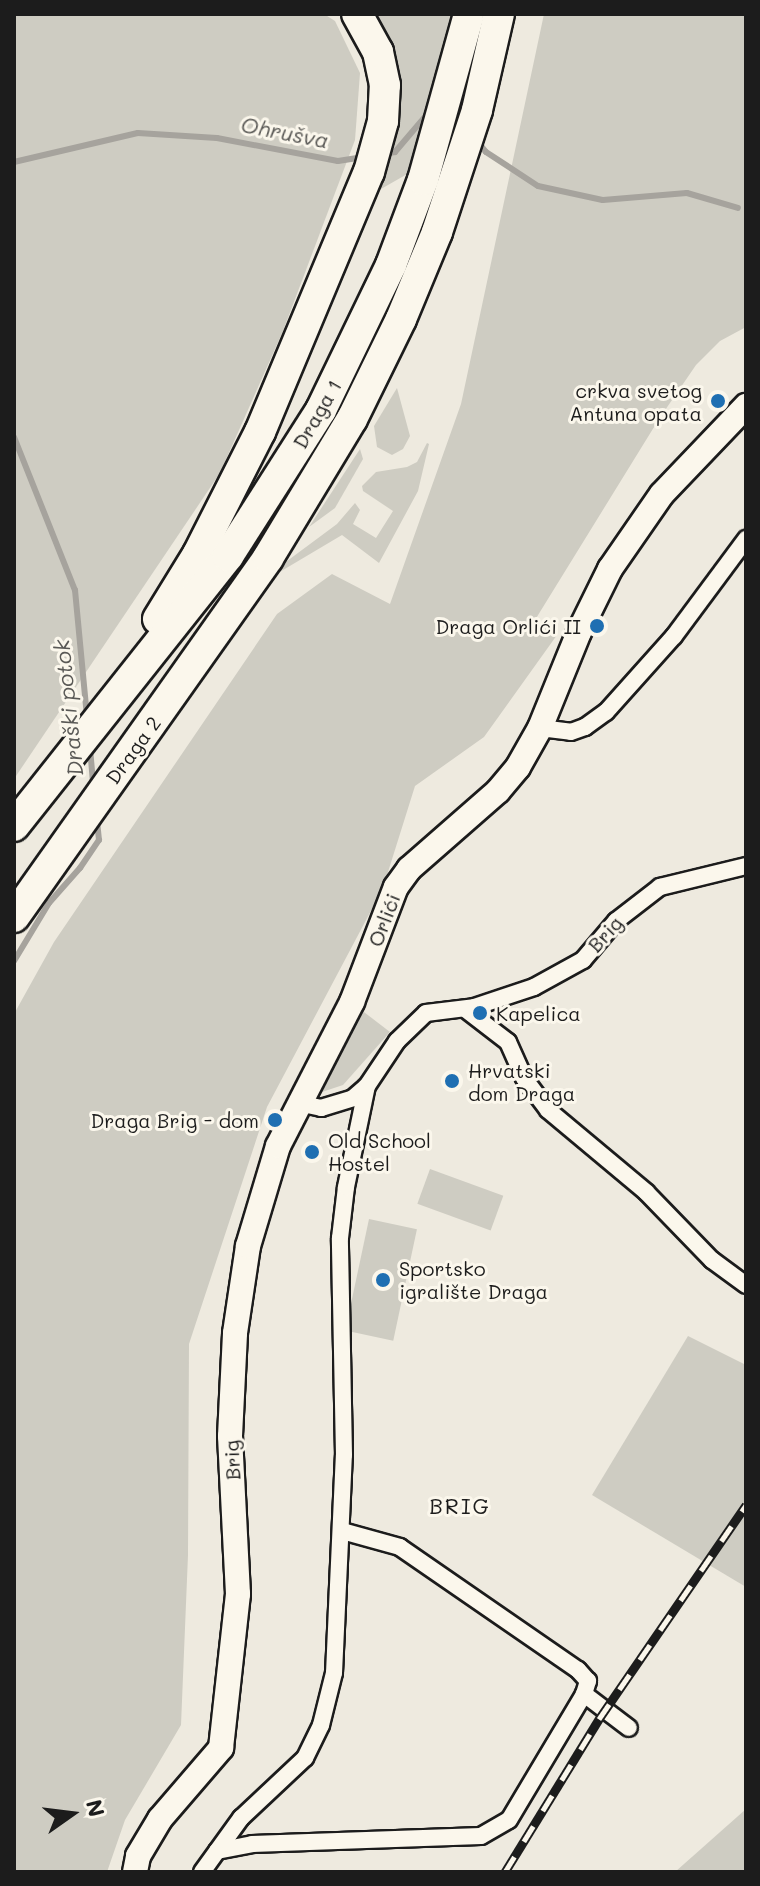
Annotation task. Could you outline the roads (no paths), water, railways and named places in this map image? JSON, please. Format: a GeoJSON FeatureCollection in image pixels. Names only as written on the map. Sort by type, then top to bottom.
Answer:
{"type":"FeatureCollection","features":[{"type":"Feature","properties":{"kind":"highway","name":"Draga 1"},"geometry":{"type":"LineString","coordinates":[[61,757],[228,556],[321,410],[359,338],[407,223],[444,113],[469,14]]}},
{"type":"Feature","properties":{"kind":"highway"},"geometry":{"type":"LineString","coordinates":[[383,376],[459,169],[499,14]]}},
{"type":"Feature","properties":{"kind":"highway"},"geometry":{"type":"LineString","coordinates":[[383,376],[439,269],[473,176],[514,14]]}},
{"type":"Feature","properties":{"kind":"highway"},"geometry":{"type":"LineString","coordinates":[[14,826],[179,588],[266,419],[369,172],[386,101],[382,65],[364,27]]}},
{"type":"Feature","properties":{"kind":"highway","name":"Draga 2"},"geometry":{"type":"LineString","coordinates":[[14,917],[280,540],[383,376]]}},
{"type":"Feature","properties":{"kind":"highway"},"geometry":{"type":"LineString","coordinates":[[14,802],[61,757]]}},
{"type":"Feature","properties":{"kind":"street","name":"Orlići"},"geometry":{"type":"LineString","coordinates":[[298,1103],[352,1002],[396,887],[419,859],[498,791],[518,767],[540,728],[579,632],[610,569],[641,520],[689,462],[746,406]]}},
{"type":"Feature","properties":{"kind":"street"},"geometry":{"type":"LineString","coordinates":[[540,728],[571,732],[585,727],[606,712],[674,636],[746,539]]}},
{"type":"Feature","properties":{"kind":"street","name":"Brig"},"geometry":{"type":"LineString","coordinates":[[135,1872],[138,1856],[160,1819],[221,1748],[238,1594],[230,1436],[235,1333],[248,1246],[278,1146],[298,1103],[321,1108],[336,1105],[367,1086],[415,1021],[439,1010],[465,1009],[534,987],[583,960],[616,921],[660,887],[746,866]]}},
{"type":"Feature","properties":{"kind":"street"},"geometry":{"type":"LineString","coordinates":[[465,1009],[508,1042],[524,1078],[548,1110],[646,1192],[712,1260],[746,1285]]}},
{"type":"Feature","properties":{"kind":"street","name":"Brig"},"geometry":{"type":"LineString","coordinates":[[202,1872],[249,1809],[305,1758],[321,1725],[334,1673],[342,1531],[340,1238],[346,1187],[367,1086]]}},
{"type":"Feature","properties":{"kind":"street"},"geometry":{"type":"LineString","coordinates":[[217,1851],[252,1844],[481,1836],[509,1820],[584,1694],[588,1681],[578,1670],[400,1547],[342,1531]]}},
{"type":"Feature","properties":{"kind":"street"},"geometry":{"type":"LineString","coordinates":[[584,1694],[629,1728]]}},
{"type":"Feature","properties":{"kind":"waterway","name":"Ohrušva"},"geometry":{"type":"LineString","coordinates":[[383,154],[395,152],[429,112]]}},
{"type":"Feature","properties":{"kind":"waterway","name":"Ohrušva"},"geometry":{"type":"LineString","coordinates":[[14,162],[138,133],[217,138],[338,161],[364,157]]}},
{"type":"Feature","properties":{"kind":"waterway"},"geometry":{"type":"LineString","coordinates":[[477,141],[486,152],[538,186],[603,200],[687,193],[738,208]]}},
{"type":"Feature","properties":{"kind":"waterway","name":"Draški potok"},"geometry":{"type":"LineString","coordinates":[[14,437],[75,590],[87,717]]}},
{"type":"Feature","properties":{"kind":"waterway","name":"Draški potok"},"geometry":{"type":"LineString","coordinates":[[90,748],[93,785]]}},
{"type":"Feature","properties":{"kind":"waterway","name":"Draški potok"},"geometry":{"type":"LineString","coordinates":[[14,961],[49,903],[80,868],[99,840],[97,820]]}},
{"type":"Feature","properties":{"kind":"railway"},"geometry":{"type":"LineString","coordinates":[[505,1872],[599,1719],[746,1505]]}},
{"type":"Feature","properties":{"kind":"place","name":"crkva svetog Antuna opata"},"geometry":{"type":"Point","coordinates":[718,401]}},
{"type":"Feature","properties":{"kind":"place","name":"Draga Orlići II"},"geometry":{"type":"Point","coordinates":[597,626]}},
{"type":"Feature","properties":{"kind":"place","name":"Kapelica"},"geometry":{"type":"Point","coordinates":[480,1013]}},
{"type":"Feature","properties":{"kind":"place","name":"Hrvatski dom Draga"},"geometry":{"type":"Point","coordinates":[452,1081]}},
{"type":"Feature","properties":{"kind":"place","name":"Draga Brig - dom"},"geometry":{"type":"Point","coordinates":[275,1120]}},
{"type":"Feature","properties":{"kind":"place","name":"Old School Hostel"},"geometry":{"type":"Point","coordinates":[312,1152]}},
{"type":"Feature","properties":{"kind":"place","name":"Sportsko igralište Draga"},"geometry":{"type":"Point","coordinates":[383,1280]}},
{"type":"Feature","properties":{"kind":"district","name":"BRIG"},"geometry":{"type":"Point","coordinates":[460,1506]}}]}
